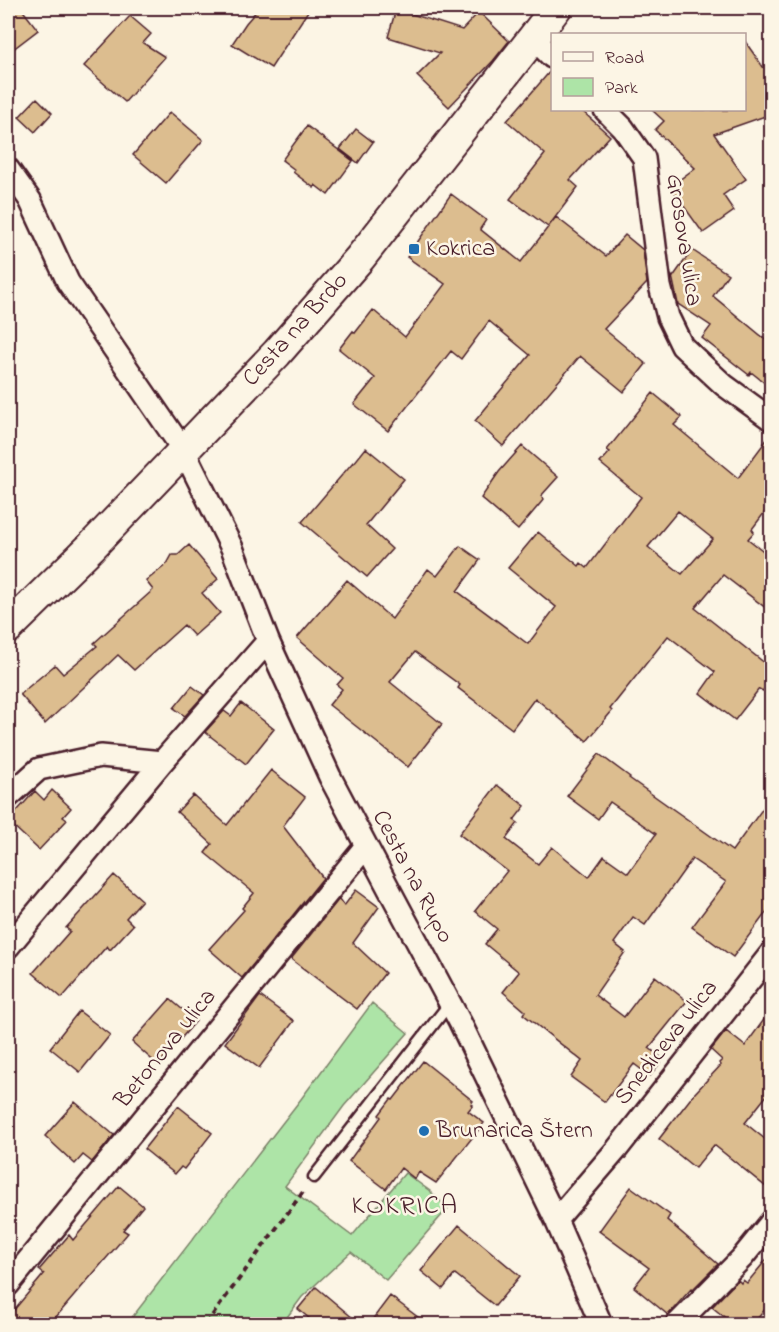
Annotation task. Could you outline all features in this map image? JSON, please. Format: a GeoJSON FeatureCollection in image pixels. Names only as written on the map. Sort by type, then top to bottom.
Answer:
{"type":"FeatureCollection","features":[{"type":"Feature","properties":{"kind":"street","name":"Cesta na Brdo"},"geometry":{"type":"LineString","coordinates":[[8,628],[91,547],[277,354],[543,48],[555,8]]}},
{"type":"Feature","properties":{"kind":"street","name":"Grosova ulica"},"geometry":{"type":"LineString","coordinates":[[606,111],[623,128],[644,158],[660,286],[668,317],[682,345],[723,385],[771,420]]}},
{"type":"Feature","properties":{"kind":"street","name":"Cesta na Rupo"},"geometry":{"type":"LineString","coordinates":[[8,169],[30,200],[68,282],[184,451],[232,548],[268,641],[330,777],[450,1003],[556,1221],[602,1324]]}},
{"type":"Feature","properties":{"kind":"street"},"geometry":{"type":"LineString","coordinates":[[8,947],[162,762],[268,641]]}},
{"type":"Feature","properties":{"kind":"street"},"geometry":{"type":"LineString","coordinates":[[8,797],[39,769],[101,756],[162,762]]}},
{"type":"Feature","properties":{"kind":"street","name":"Betonova ulica"},"geometry":{"type":"LineString","coordinates":[[8,1286],[366,846]]}},
{"type":"Feature","properties":{"kind":"street","name":"Snediceva ulica"},"geometry":{"type":"LineString","coordinates":[[556,1221],[617,1149],[771,952]]}},
{"type":"Feature","properties":{"kind":"street"},"geometry":{"type":"LineString","coordinates":[[677,1324],[742,1258],[771,1221]]}},
{"type":"Feature","properties":{"kind":"lane"},"geometry":{"type":"LineString","coordinates":[[314,1177],[450,1003]]}},
{"type":"Feature","properties":{"kind":"path"},"geometry":{"type":"LineString","coordinates":[[207,1324],[314,1177]]}},
{"type":"Feature","properties":{"kind":"green space"},"geometry":{"type":"Polygon","coordinates":[[[372,1003],[408,1033],[344,1106],[285,1186],[352,1236],[405,1173],[430,1191],[448,1208],[386,1280],[351,1252],[302,1297],[282,1324],[127,1324],[301,1099],[372,1003]]]}},
{"type":"Feature","properties":{"kind":"building"},"geometry":{"type":"Polygon","coordinates":[[[8,8],[21,8],[38,30],[8,53],[8,8]]]}},
{"type":"Feature","properties":{"kind":"building"},"geometry":{"type":"Polygon","coordinates":[[[259,8],[310,8],[271,68],[232,44],[259,8]]]}},
{"type":"Feature","properties":{"kind":"building"},"geometry":{"type":"Polygon","coordinates":[[[396,9],[462,30],[479,12],[509,41],[449,107],[417,76],[440,53],[388,37],[396,9]]]}},
{"type":"Feature","properties":{"kind":"building"},"geometry":{"type":"Polygon","coordinates":[[[130,16],[151,34],[143,43],[165,57],[125,102],[84,66],[130,16]]]}},
{"type":"Feature","properties":{"kind":"building"},"geometry":{"type":"Polygon","coordinates":[[[746,43],[763,67],[771,60],[771,114],[714,134],[746,179],[723,195],[734,211],[703,233],[670,187],[695,168],[655,130],[664,121],[653,111],[746,111],[746,43]]]}},
{"type":"Feature","properties":{"kind":"building"},"geometry":{"type":"Polygon","coordinates":[[[551,70],[551,111],[582,111],[610,136],[570,180],[578,187],[548,227],[510,199],[545,154],[507,121],[551,70]]]}},
{"type":"Feature","properties":{"kind":"building"},"geometry":{"type":"Polygon","coordinates":[[[37,98],[52,113],[35,132],[19,117],[37,98]]]}},
{"type":"Feature","properties":{"kind":"building"},"geometry":{"type":"Polygon","coordinates":[[[170,112],[203,140],[166,183],[133,155],[170,112]]]}},
{"type":"Feature","properties":{"kind":"building"},"geometry":{"type":"Polygon","coordinates":[[[307,126],[353,161],[328,195],[315,185],[314,188],[282,160],[307,126]]]}},
{"type":"Feature","properties":{"kind":"building"},"geometry":{"type":"Polygon","coordinates":[[[356,129],[373,142],[358,163],[340,149],[356,129]]]}},
{"type":"Feature","properties":{"kind":"building"},"geometry":{"type":"Polygon","coordinates":[[[451,194],[486,220],[480,229],[521,262],[556,217],[606,256],[625,235],[643,250],[647,283],[604,329],[646,364],[624,392],[580,356],[503,446],[475,421],[530,355],[489,321],[461,359],[451,351],[388,431],[354,404],[375,378],[339,349],[373,310],[405,337],[445,284],[407,257],[451,194]]]}},
{"type":"Feature","properties":{"kind":"building"},"geometry":{"type":"Polygon","coordinates":[[[692,250],[728,274],[713,296],[771,344],[771,388],[751,372],[749,375],[702,338],[711,326],[678,304],[672,276],[692,250]]]}},
{"type":"Feature","properties":{"kind":"building"},"geometry":{"type":"Polygon","coordinates":[[[653,393],[682,417],[674,425],[738,478],[771,434],[771,504],[752,529],[754,532],[748,539],[771,557],[771,612],[723,575],[695,608],[771,668],[771,679],[763,691],[759,689],[735,720],[700,693],[715,672],[668,636],[587,741],[535,698],[512,729],[458,688],[460,685],[415,652],[390,682],[442,724],[408,767],[329,705],[342,689],[337,685],[343,678],[297,638],[347,580],[392,619],[428,569],[437,576],[460,546],[480,560],[457,591],[528,644],[556,607],[508,568],[538,532],[579,566],[581,563],[587,568],[641,497],[600,463],[610,452],[607,450],[653,393]],[[678,511],[648,547],[682,574],[713,539],[678,511]]]}},
{"type":"Feature","properties":{"kind":"building"},"geometry":{"type":"Polygon","coordinates":[[[522,446],[558,477],[541,496],[544,499],[518,530],[481,498],[499,472],[522,446]]]}},
{"type":"Feature","properties":{"kind":"building"},"geometry":{"type":"Polygon","coordinates":[[[366,448],[404,479],[366,525],[392,549],[367,577],[302,522],[366,448]]]}},
{"type":"Feature","properties":{"kind":"building"},"geometry":{"type":"Polygon","coordinates":[[[189,545],[218,579],[202,593],[220,613],[194,636],[184,625],[134,670],[118,655],[45,724],[20,694],[55,665],[63,674],[97,646],[94,643],[153,590],[146,581],[167,564],[172,555],[178,555],[189,545]]]}},
{"type":"Feature","properties":{"kind":"building"},"geometry":{"type":"Polygon","coordinates":[[[192,686],[204,695],[185,716],[174,708],[192,686]]]}},
{"type":"Feature","properties":{"kind":"building"},"geometry":{"type":"Polygon","coordinates":[[[241,703],[274,729],[246,764],[205,732],[224,711],[231,716],[241,703]]]}},
{"type":"Feature","properties":{"kind":"building"},"geometry":{"type":"Polygon","coordinates":[[[599,754],[732,851],[771,797],[771,906],[733,957],[692,927],[726,882],[692,859],[645,925],[633,917],[614,943],[625,952],[595,995],[624,1017],[655,976],[687,1001],[649,1048],[663,1059],[650,1076],[634,1064],[605,1102],[571,1077],[582,1061],[523,1014],[525,1011],[503,992],[519,972],[485,944],[497,929],[475,911],[507,871],[459,834],[497,785],[525,806],[514,820],[518,823],[506,839],[538,864],[552,847],[589,877],[604,856],[628,873],[656,834],[610,802],[598,819],[567,796],[599,754]]]}},
{"type":"Feature","properties":{"kind":"building"},"geometry":{"type":"Polygon","coordinates":[[[271,770],[305,797],[283,826],[323,878],[242,978],[209,949],[244,910],[242,908],[254,893],[205,853],[212,844],[177,812],[193,795],[227,825],[271,770]]]}},
{"type":"Feature","properties":{"kind":"building"},"geometry":{"type":"Polygon","coordinates":[[[52,790],[71,808],[63,817],[67,820],[39,850],[8,821],[35,791],[44,800],[52,790]]]}},
{"type":"Feature","properties":{"kind":"building"},"geometry":{"type":"Polygon","coordinates":[[[114,875],[142,900],[126,918],[133,925],[110,950],[107,946],[62,998],[33,973],[70,931],[66,928],[114,875]]]}},
{"type":"Feature","properties":{"kind":"building"},"geometry":{"type":"Polygon","coordinates":[[[356,890],[379,907],[353,943],[385,973],[357,1009],[291,959],[339,899],[344,906],[356,890]]]}},
{"type":"Feature","properties":{"kind":"building"},"geometry":{"type":"Polygon","coordinates":[[[260,996],[294,1021],[259,1068],[225,1043],[260,996]]]}},
{"type":"Feature","properties":{"kind":"building"},"geometry":{"type":"Polygon","coordinates":[[[170,999],[196,1021],[158,1065],[132,1042],[170,999]]]}},
{"type":"Feature","properties":{"kind":"building"},"geometry":{"type":"Polygon","coordinates":[[[771,1010],[771,1090],[745,1123],[771,1144],[771,1191],[714,1145],[695,1168],[659,1139],[694,1094],[721,1065],[719,1063],[722,1060],[711,1050],[726,1031],[745,1046],[771,1010]]]}},
{"type":"Feature","properties":{"kind":"building"},"geometry":{"type":"Polygon","coordinates":[[[79,1011],[110,1035],[80,1072],[50,1048],[79,1011]]]}},
{"type":"Feature","properties":{"kind":"building","name":"Brunarica Štern"},"geometry":{"type":"Polygon","coordinates":[[[423,1061],[473,1101],[468,1111],[484,1123],[436,1183],[419,1172],[415,1179],[401,1168],[386,1189],[349,1161],[381,1117],[379,1115],[423,1061]]]}},
{"type":"Feature","properties":{"kind":"building"},"geometry":{"type":"Polygon","coordinates":[[[75,1102],[114,1135],[92,1162],[83,1155],[75,1164],[45,1136],[75,1102]]]}},
{"type":"Feature","properties":{"kind":"building"},"geometry":{"type":"Polygon","coordinates":[[[178,1106],[212,1133],[184,1169],[181,1167],[175,1174],[144,1149],[178,1106]]]}},
{"type":"Feature","properties":{"kind":"building"},"geometry":{"type":"Polygon","coordinates":[[[119,1186],[143,1206],[123,1230],[128,1233],[50,1324],[8,1324],[8,1317],[44,1274],[39,1270],[69,1235],[73,1240],[119,1186]]]}},
{"type":"Feature","properties":{"kind":"building"},"geometry":{"type":"Polygon","coordinates":[[[631,1187],[670,1215],[667,1220],[718,1264],[668,1315],[634,1287],[649,1268],[599,1231],[631,1187]]]}},
{"type":"Feature","properties":{"kind":"building"},"geometry":{"type":"Polygon","coordinates":[[[459,1225],[520,1276],[495,1306],[455,1274],[443,1289],[421,1271],[459,1225]]]}},
{"type":"Feature","properties":{"kind":"building"},"geometry":{"type":"Polygon","coordinates":[[[771,1254],[771,1302],[753,1324],[733,1324],[712,1307],[738,1280],[741,1283],[743,1280],[747,1283],[771,1254]]]}},
{"type":"Feature","properties":{"kind":"building"},"geometry":{"type":"Polygon","coordinates":[[[316,1287],[360,1324],[316,1324],[298,1309],[316,1287]]]}},
{"type":"Feature","properties":{"kind":"building"},"geometry":{"type":"Polygon","coordinates":[[[390,1296],[427,1324],[369,1324],[390,1296]]]}},
{"type":"Feature","properties":{"kind":"place","name":"Kokrica"},"geometry":{"type":"Point","coordinates":[414,249]}},
{"type":"Feature","properties":{"kind":"place","name":"Brunarica Štern"},"geometry":{"type":"Point","coordinates":[424,1131]}},
{"type":"Feature","properties":{"kind":"district","name":"KOKRICA"},"geometry":{"type":"Point","coordinates":[405,1206]}}]}
